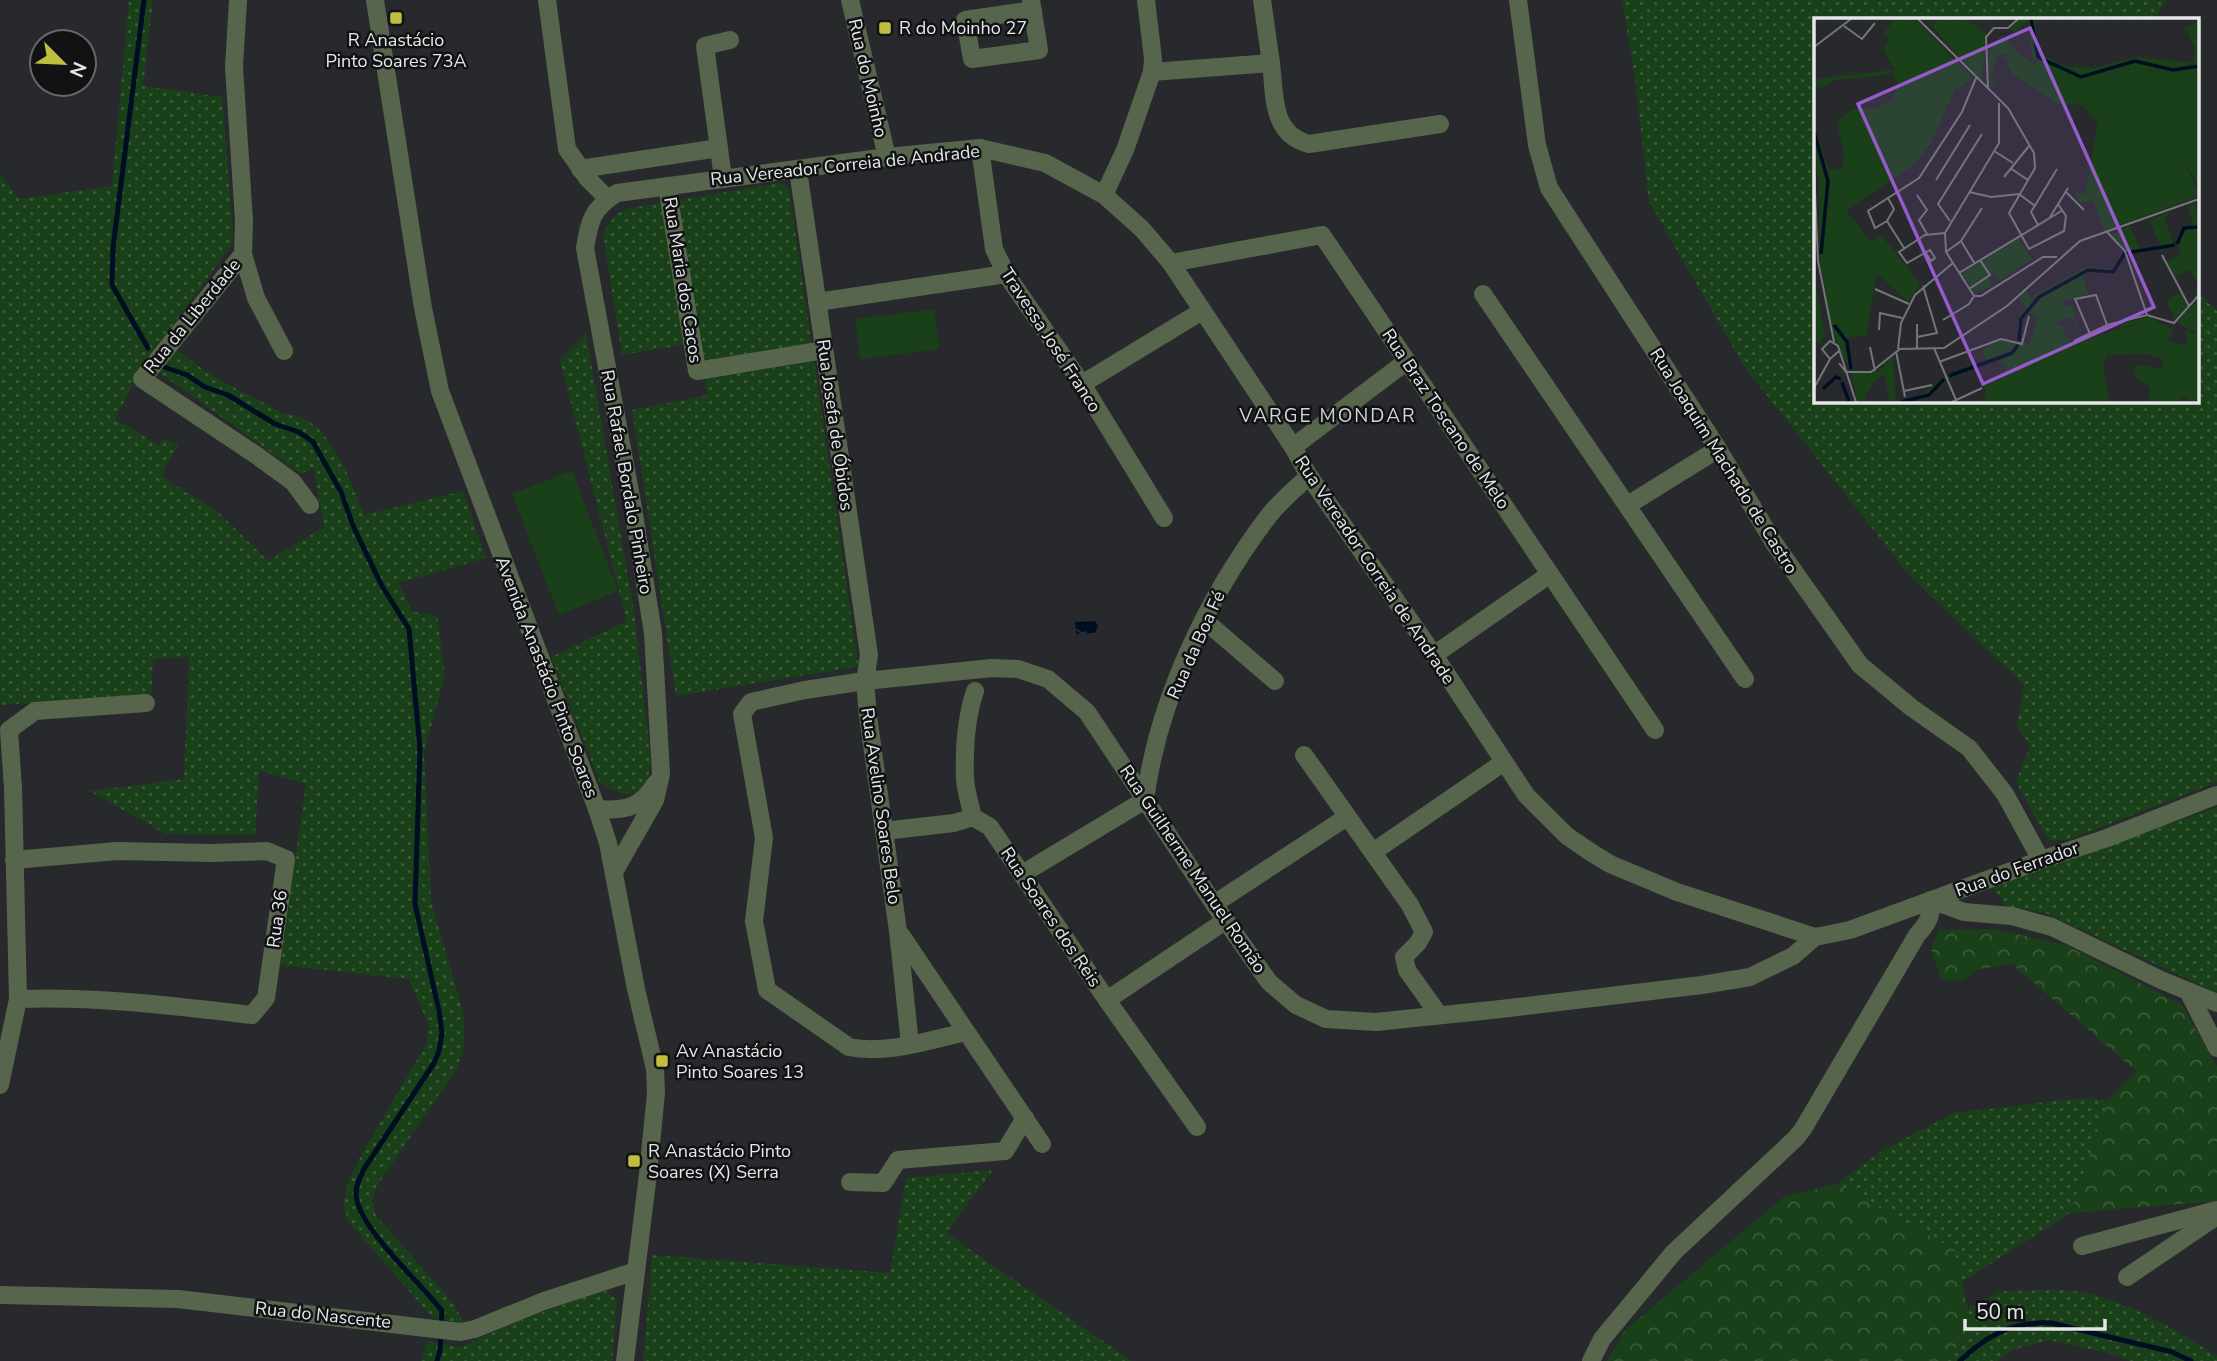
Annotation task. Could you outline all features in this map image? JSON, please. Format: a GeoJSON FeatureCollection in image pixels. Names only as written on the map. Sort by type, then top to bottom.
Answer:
{"type":"FeatureCollection","features":[{"type":"Feature","properties":{"kind":"street","name":"Rua da Liberdade"},"geometry":{"type":"LineString","coordinates":[[238,0],[234,68],[244,222],[243,254],[142,379],[257,454],[293,482],[310,505]]}},
{"type":"Feature","properties":{"kind":"street","name":"Avenida Anastácio Pinto Soares"},"geometry":{"type":"LineString","coordinates":[[375,0],[423,308],[440,391],[606,836],[636,989],[655,1069],[656,1093],[648,1174],[625,1361]]}},
{"type":"Feature","properties":{"kind":"street"},"geometry":{"type":"LineString","coordinates":[[547,0],[567,149],[587,179],[608,200]]}},
{"type":"Feature","properties":{"kind":"street","name":"Rua do Moinho"},"geometry":{"type":"LineString","coordinates":[[850,0],[887,157]]}},
{"type":"Feature","properties":{"kind":"street"},"geometry":{"type":"LineString","coordinates":[[1104,195],[1125,150],[1152,72],[1146,0]]}},
{"type":"Feature","properties":{"kind":"street"},"geometry":{"type":"LineString","coordinates":[[1262,0],[1280,124],[1288,135],[1298,142],[1319,144],[1440,124]]}},
{"type":"Feature","properties":{"kind":"street","name":"Rua Joaquim Machado de Castro"},"geometry":{"type":"LineString","coordinates":[[1518,0],[1537,145],[1549,188],[1718,449],[1774,543],[1860,665],[1912,708],[1969,748],[2005,794],[2041,860]]}},
{"type":"Feature","properties":{"kind":"street"},"geometry":{"type":"LineString","coordinates":[[723,178],[705,46],[730,40]]}},
{"type":"Feature","properties":{"kind":"street"},"geometry":{"type":"LineString","coordinates":[[1152,72],[1271,63]]}},
{"type":"Feature","properties":{"kind":"street"},"geometry":{"type":"LineString","coordinates":[[580,169],[719,148]]}},
{"type":"Feature","properties":{"kind":"street","name":"Rua Vereador Correia de Andrade"},"geometry":{"type":"LineString","coordinates":[[608,200],[617,193],[723,178],[980,148],[1045,163],[1104,195],[1142,229],[1171,262],[1293,447],[1309,476],[1434,655],[1526,795],[1547,817],[1567,836],[1610,864],[1676,892],[1815,937]]}},
{"type":"Feature","properties":{"kind":"street","name":"Travessa José Franco"},"geometry":{"type":"LineString","coordinates":[[980,148],[993,249],[1006,274],[1082,384],[1164,518]]}},
{"type":"Feature","properties":{"kind":"street","name":"Rua Josefa de Óbidos"},"geometry":{"type":"LineString","coordinates":[[798,170],[869,655],[865,681]]}},
{"type":"Feature","properties":{"kind":"street","name":"Rua Maria dos Cacos"},"geometry":{"type":"LineString","coordinates":[[667,186],[697,371],[824,350]]}},
{"type":"Feature","properties":{"kind":"street","name":"Rua Rafael Bordalo Pinheiro"},"geometry":{"type":"LineString","coordinates":[[608,200],[602,203],[589,220],[585,248],[653,633],[661,774],[655,800],[614,872]]}},
{"type":"Feature","properties":{"kind":"street","name":"Rua Braz Toscano de Melo"},"geometry":{"type":"LineString","coordinates":[[1171,262],[1322,235],[1656,730]]}},
{"type":"Feature","properties":{"kind":"street"},"geometry":{"type":"LineString","coordinates":[[243,254],[256,298],[284,351]]}},
{"type":"Feature","properties":{"kind":"street"},"geometry":{"type":"LineString","coordinates":[[817,302],[1006,274]]}},
{"type":"Feature","properties":{"kind":"street"},"geometry":{"type":"LineString","coordinates":[[1483,294],[1745,679]]}},
{"type":"Feature","properties":{"kind":"street"},"geometry":{"type":"LineString","coordinates":[[1082,384],[1202,310]]}},
{"type":"Feature","properties":{"kind":"street"},"geometry":{"type":"LineString","coordinates":[[1293,447],[1407,361]]}},
{"type":"Feature","properties":{"kind":"street"},"geometry":{"type":"LineString","coordinates":[[1628,505],[1718,449]]}},
{"type":"Feature","properties":{"kind":"street","name":"Rua da Boa Fé"},"geometry":{"type":"LineString","coordinates":[[1145,800],[1148,777],[1165,715],[1189,651],[1204,620],[1226,579],[1269,516],[1309,476]]}},
{"type":"Feature","properties":{"kind":"street"},"geometry":{"type":"LineString","coordinates":[[1434,655],[1550,574]]}},
{"type":"Feature","properties":{"kind":"street"},"geometry":{"type":"LineString","coordinates":[[1204,620],[1275,681]]}},
{"type":"Feature","properties":{"kind":"street","name":"Rua Guilherme Manuel Romão"},"geometry":{"type":"LineString","coordinates":[[910,1044],[864,1050],[849,1047],[767,990],[754,920],[764,838],[742,714],[751,702],[865,681],[992,668],[1018,669],[1048,679],[1087,712],[1225,921],[1269,982],[1296,1004],[1326,1019],[1376,1022],[1688,987],[1750,977],[1793,956],[1815,937]]}},
{"type":"Feature","properties":{"kind":"street","name":"Rua Avelino Soares Belo"},"geometry":{"type":"LineString","coordinates":[[865,681],[910,1044]]}},
{"type":"Feature","properties":{"kind":"street"},"geometry":{"type":"LineString","coordinates":[[884,831],[973,817],[965,780],[971,703],[975,691]]}},
{"type":"Feature","properties":{"kind":"street"},"geometry":{"type":"LineString","coordinates":[[0,1085],[18,999],[19,956],[9,730],[35,711],[146,703]]}},
{"type":"Feature","properties":{"kind":"street"},"geometry":{"type":"LineString","coordinates":[[1304,755],[1410,905],[1424,932],[1418,943],[1404,957],[1407,970],[1439,1015]]}},
{"type":"Feature","properties":{"kind":"street"},"geometry":{"type":"LineString","coordinates":[[1373,852],[1504,762]]}},
{"type":"Feature","properties":{"kind":"street"},"geometry":{"type":"LineString","coordinates":[[597,809],[617,811],[631,808],[653,788],[661,774]]}},
{"type":"Feature","properties":{"kind":"street","name":"Rua do Ferrador"},"geometry":{"type":"LineString","coordinates":[[1815,937],[1850,930],[2107,838],[2217,795]]}},
{"type":"Feature","properties":{"kind":"street"},"geometry":{"type":"LineString","coordinates":[[1022,874],[1145,800]]}},
{"type":"Feature","properties":{"kind":"street"},"geometry":{"type":"LineString","coordinates":[[617,811],[608,825],[606,836],[625,836],[640,827]]}},
{"type":"Feature","properties":{"kind":"street","name":"Rua Soares dos Reis"},"geometry":{"type":"LineString","coordinates":[[973,817],[990,827],[1197,1127]]}},
{"type":"Feature","properties":{"kind":"street"},"geometry":{"type":"LineString","coordinates":[[1214,904],[1348,817]]}},
{"type":"Feature","properties":{"kind":"street","name":"Rua 36"},"geometry":{"type":"LineString","coordinates":[[13,860],[117,851],[267,851],[286,859],[266,998],[252,1015],[106,1001],[18,999]]}},
{"type":"Feature","properties":{"kind":"street"},"geometry":{"type":"LineString","coordinates":[[1591,1361],[1602,1339],[1674,1252],[1803,1129],[1917,935],[1927,924],[1932,914],[1931,900],[1964,912],[2012,916],[2052,927],[2217,1003]]}},
{"type":"Feature","properties":{"kind":"street"},"geometry":{"type":"LineString","coordinates":[[1107,1000],[1225,921]]}},
{"type":"Feature","properties":{"kind":"street","name":"Rua Avelino Soares Belo"},"geometry":{"type":"LineString","coordinates":[[898,931],[1042,1144]]}},
{"type":"Feature","properties":{"kind":"street"},"geometry":{"type":"LineString","coordinates":[[2188,991],[2217,1048]]}},
{"type":"Feature","properties":{"kind":"street"},"geometry":{"type":"LineString","coordinates":[[910,1044],[966,1031]]}},
{"type":"Feature","properties":{"kind":"street"},"geometry":{"type":"LineString","coordinates":[[850,1182],[883,1184],[898,1160],[1005,1151],[1025,1118]]}},
{"type":"Feature","properties":{"kind":"street"},"geometry":{"type":"LineString","coordinates":[[2082,1246],[2217,1210]]}},
{"type":"Feature","properties":{"kind":"street"},"geometry":{"type":"LineString","coordinates":[[2127,1277],[2217,1216]]}},
{"type":"Feature","properties":{"kind":"street","name":"Rua do Nascente"},"geometry":{"type":"LineString","coordinates":[[0,1295],[178,1299],[460,1332],[636,1271]]}},
{"type":"Feature","properties":{"kind":"green space"},"geometry":{"type":"Polygon","coordinates":[[[129,0],[153,0],[143,86],[222,97],[233,234],[231,246],[145,360],[115,419],[158,445],[164,439],[178,445],[161,476],[218,512],[268,561],[324,527],[314,468],[301,474],[159,372],[177,350],[212,376],[285,414],[300,417],[314,425],[345,468],[364,515],[463,491],[486,558],[399,583],[411,611],[437,616],[445,675],[424,752],[431,901],[464,1016],[464,1047],[457,1068],[375,1189],[372,1200],[376,1216],[451,1300],[465,1324],[432,1317],[348,1221],[343,1203],[349,1180],[426,1045],[429,1026],[409,979],[280,965],[306,784],[259,770],[255,835],[166,834],[89,791],[184,779],[189,657],[153,659],[152,694],[0,705],[0,173],[19,199],[112,186],[129,0]]]}},
{"type":"Feature","properties":{"kind":"green space"},"geometry":{"type":"Polygon","coordinates":[[[1622,0],[2166,0],[2156,18],[1814,18],[1814,402],[2200,402],[2200,296],[2217,311],[2217,782],[2068,840],[2048,840],[2016,782],[2030,746],[2017,726],[2024,685],[1910,576],[1746,369],[1649,202],[1635,78],[1622,0]]]}},
{"type":"Feature","properties":{"kind":"green space"},"geometry":{"type":"Polygon","coordinates":[[[780,183],[789,189],[858,663],[855,667],[676,696],[632,410],[708,395],[699,342],[622,355],[603,233],[616,214],[630,208],[780,183]]]}},
{"type":"Feature","properties":{"kind":"green space"},"geometry":{"type":"Polygon","coordinates":[[[934,309],[939,349],[860,359],[855,319],[934,309]]]}},
{"type":"Feature","properties":{"kind":"green space"},"geometry":{"type":"Polygon","coordinates":[[[586,333],[635,618],[651,764],[642,788],[631,793],[618,792],[600,783],[551,657],[627,621],[560,360],[586,333]]]}},
{"type":"Feature","properties":{"kind":"green space"},"geometry":{"type":"Polygon","coordinates":[[[572,471],[618,591],[559,615],[512,494],[572,471]]]}},
{"type":"Feature","properties":{"kind":"green space"},"geometry":{"type":"Polygon","coordinates":[[[2217,807],[2217,993],[2046,913],[2005,906],[1993,887],[2217,807]]]}},
{"type":"Feature","properties":{"kind":"green space"},"geometry":{"type":"Polygon","coordinates":[[[1995,929],[2068,946],[2182,1005],[2217,1067],[2217,1201],[2070,1213],[2108,1100],[2136,1071],[2012,964],[1979,969],[1961,981],[1941,980],[1931,949],[1939,930],[1995,929]]]}},
{"type":"Feature","properties":{"kind":"green space"},"geometry":{"type":"Polygon","coordinates":[[[2082,1098],[2108,1100],[2070,1213],[1962,1282],[1954,1249],[1837,1184],[1883,1150],[1954,1113],[2082,1098]]]}},
{"type":"Feature","properties":{"kind":"green space"},"geometry":{"type":"Polygon","coordinates":[[[993,1170],[946,1233],[1132,1361],[643,1361],[652,1255],[890,1273],[906,1178],[993,1170]]]}},
{"type":"Feature","properties":{"kind":"green space"},"geometry":{"type":"Polygon","coordinates":[[[1837,1184],[1954,1249],[1973,1332],[1941,1361],[1607,1361],[1625,1330],[1784,1197],[1837,1184]]]}},
{"type":"Feature","properties":{"kind":"green space"},"geometry":{"type":"Polygon","coordinates":[[[2065,1290],[2125,1305],[2181,1334],[2217,1356],[2217,1361],[2130,1361],[2116,1355],[2048,1340],[2011,1350],[1998,1361],[1941,1361],[1973,1332],[1967,1309],[2001,1291],[2065,1290]]]}},
{"type":"Feature","properties":{"kind":"green space"},"geometry":{"type":"Polygon","coordinates":[[[606,1291],[617,1300],[612,1361],[421,1361],[427,1341],[460,1347],[519,1321],[606,1291]]]}},
{"type":"Feature","properties":{"kind":"water"},"geometry":{"type":"Polygon","coordinates":[[[1095,621],[1098,626],[1095,633],[1076,634],[1075,622],[1095,621]]]}},
{"type":"Feature","properties":{"kind":"waterway"},"geometry":{"type":"LineString","coordinates":[[144,0],[113,248],[112,285],[148,348]]}},
{"type":"Feature","properties":{"kind":"waterway"},"geometry":{"type":"LineString","coordinates":[[164,367],[228,395],[275,424],[299,432],[313,442],[341,492],[354,528],[382,586],[409,629],[420,749],[415,904],[442,1033],[434,1063],[364,1169],[356,1194],[359,1207],[378,1238],[442,1311],[437,1361]]}},
{"type":"Feature","properties":{"kind":"waterway"},"geometry":{"type":"LineString","coordinates":[[1960,1361],[1980,1344],[2001,1332],[2037,1323],[2051,1323],[2172,1352],[2191,1361]]}},
{"type":"Feature","properties":{"kind":"place","name":"R Anastácio Pinto Soares 73A"},"geometry":{"type":"Point","coordinates":[396,18]}},
{"type":"Feature","properties":{"kind":"place","name":"R do Moinho 27"},"geometry":{"type":"Point","coordinates":[885,28]}},
{"type":"Feature","properties":{"kind":"place","name":"Av Anastácio Pinto Soares 13"},"geometry":{"type":"Point","coordinates":[662,1061]}},
{"type":"Feature","properties":{"kind":"place","name":"R Anastácio Pinto Soares (X) Serra"},"geometry":{"type":"Point","coordinates":[634,1161]}},
{"type":"Feature","properties":{"kind":"district","name":"VARGE MONDAR"},"geometry":{"type":"Point","coordinates":[1328,416]}}]}
